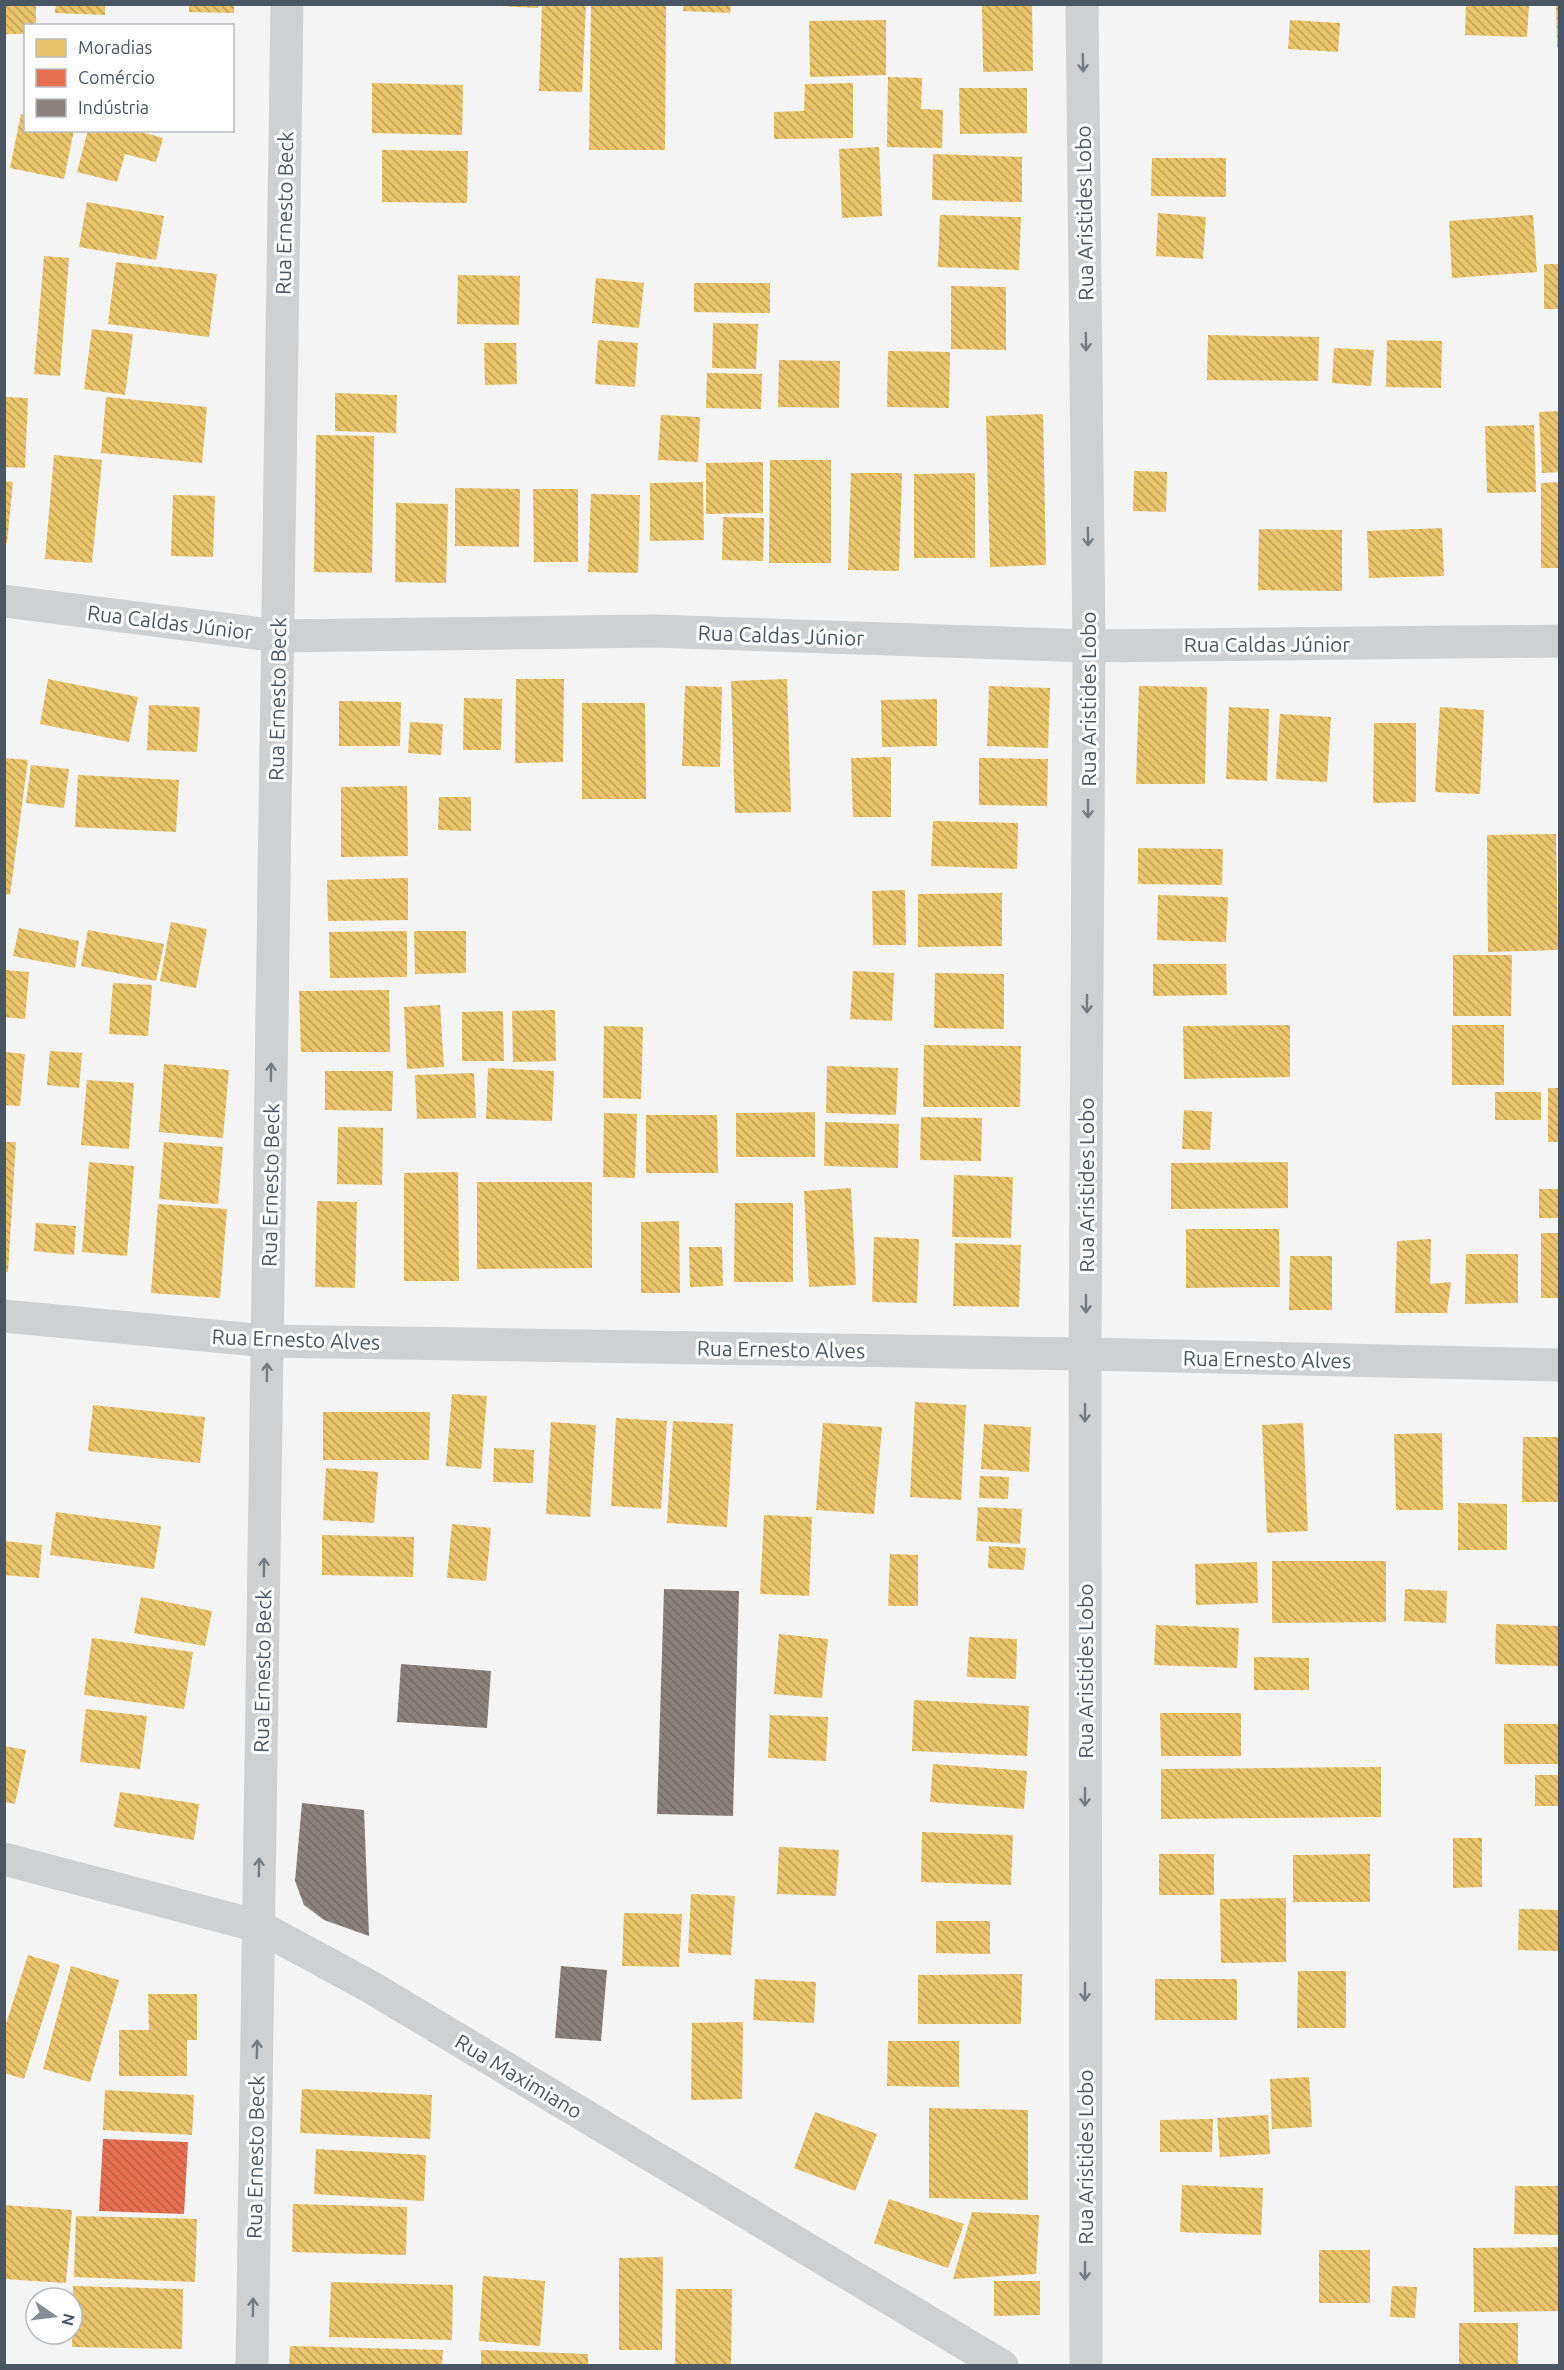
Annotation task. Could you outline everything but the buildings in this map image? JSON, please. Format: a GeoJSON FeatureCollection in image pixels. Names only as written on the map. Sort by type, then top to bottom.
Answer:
{"type":"FeatureCollection","features":[{"type":"Feature","properties":{"kind":"street","name":"Rua Ernesto Beck"},"geometry":{"type":"LineString","coordinates":[[252,2366],[287,4]]}},
{"type":"Feature","properties":{"kind":"street","name":"Rua Aristides Lobo"},"geometry":{"type":"LineString","coordinates":[[1082,4],[1089,646],[1085,1354],[1086,2366]]}},
{"type":"Feature","properties":{"kind":"street","name":"Rua Caldas Júnior"},"geometry":{"type":"LineString","coordinates":[[4,601],[278,636],[654,631],[1089,646],[1560,641]]}},
{"type":"Feature","properties":{"kind":"street","name":"Rua Ernesto Alves"},"geometry":{"type":"LineString","coordinates":[[4,1316],[267,1341],[1085,1354],[1560,1365]]}},
{"type":"Feature","properties":{"kind":"street","name":"Rua Maximiano"},"geometry":{"type":"LineString","coordinates":[[4,1859],[258,1926],[369,1986],[1002,2366]]}}]}
